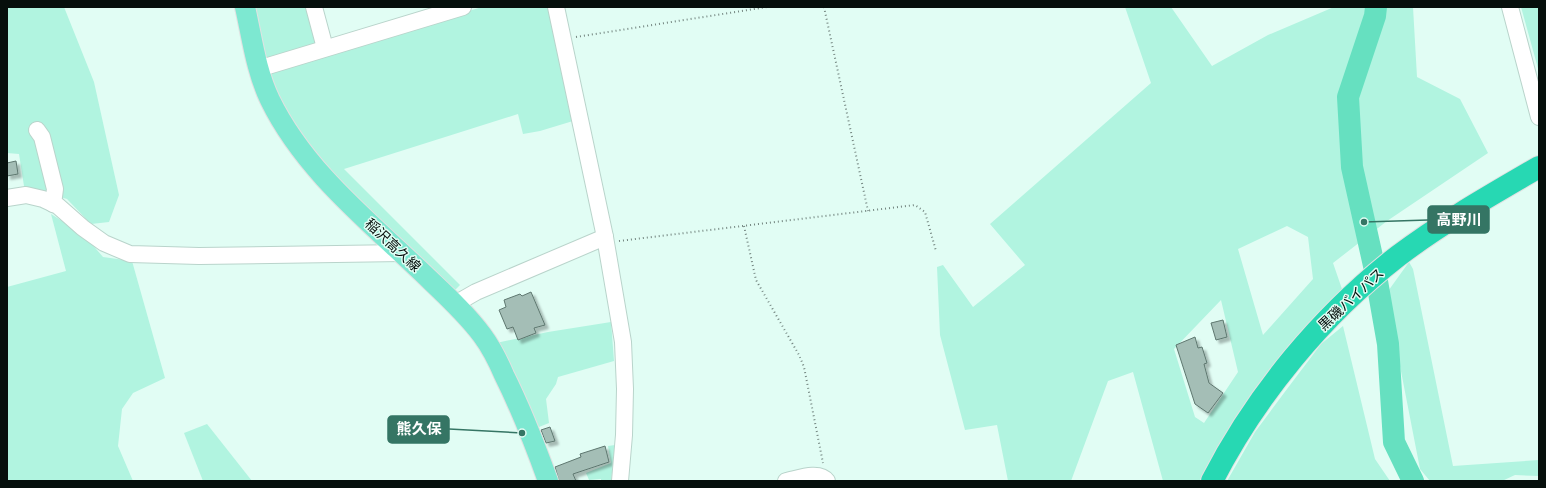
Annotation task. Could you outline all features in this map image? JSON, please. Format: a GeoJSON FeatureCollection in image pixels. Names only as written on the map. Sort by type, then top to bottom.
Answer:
{"type":"FeatureCollection","features":[{"type":"Feature","properties":{"kind":"highway","name":"黒磯バイパス"},"geometry":{"type":"LineString","coordinates":[[1212,481],[1237,437],[1278,379],[1320,327],[1348,299],[1398,257],[1441,226],[1539,167]]}},
{"type":"Feature","properties":{"kind":"main road","name":"稲沢高久線"},"geometry":{"type":"LineString","coordinates":[[245,7],[258,69],[270,99],[295,143],[337,191],[455,304],[483,336],[496,358],[513,393],[548,481]]}},
{"type":"Feature","properties":{"kind":"street"},"geometry":{"type":"LineString","coordinates":[[314,7],[326,48]]}},
{"type":"Feature","properties":{"kind":"street"},"geometry":{"type":"LineString","coordinates":[[258,69],[463,7]]}},
{"type":"Feature","properties":{"kind":"street"},"geometry":{"type":"LineString","coordinates":[[556,7],[605,240],[623,342],[625,389],[624,435],[620,481]]}},
{"type":"Feature","properties":{"kind":"street"},"geometry":{"type":"LineString","coordinates":[[1510,7],[1539,117]]}},
{"type":"Feature","properties":{"kind":"street"},"geometry":{"type":"LineString","coordinates":[[37,130],[42,137],[55,189],[54,204]]}},
{"type":"Feature","properties":{"kind":"street"},"geometry":{"type":"LineString","coordinates":[[8,199],[26,195],[43,199],[54,204],[104,243],[130,254],[199,256],[402,253]]}},
{"type":"Feature","properties":{"kind":"street"},"geometry":{"type":"LineString","coordinates":[[455,304],[476,292],[605,240]]}},
{"type":"Feature","properties":{"kind":"street"},"geometry":{"type":"LineString","coordinates":[[786,481],[813,476],[819,476],[826,479]]}},
{"type":"Feature","properties":{"kind":"path"},"geometry":{"type":"LineString","coordinates":[[563,39],[767,7]]}},
{"type":"Feature","properties":{"kind":"path"},"geometry":{"type":"LineString","coordinates":[[824,7],[868,211]]}},
{"type":"Feature","properties":{"kind":"path"},"geometry":{"type":"LineString","coordinates":[[605,240],[744,226],[915,205],[925,212],[936,251]]}},
{"type":"Feature","properties":{"kind":"path"},"geometry":{"type":"LineString","coordinates":[[744,226],[756,280],[800,355],[804,367],[826,479]]}},
{"type":"Feature","properties":{"kind":"green space"},"geometry":{"type":"Polygon","coordinates":[[[7,7],[64,7],[94,82],[119,195],[109,222],[91,224],[67,199],[24,186],[19,154],[7,153],[7,7]]]}},
{"type":"Feature","properties":{"kind":"green space"},"geometry":{"type":"Polygon","coordinates":[[[251,7],[312,7],[322,42],[266,61],[251,7]]]}},
{"type":"Feature","properties":{"kind":"green space"},"geometry":{"type":"Polygon","coordinates":[[[482,7],[550,7],[573,121],[540,131],[523,134],[518,114],[344,169],[460,285],[453,292],[375,217],[299,138],[267,73],[282,67],[482,7]]]}},
{"type":"Feature","properties":{"kind":"green space"},"geometry":{"type":"Polygon","coordinates":[[[1125,7],[1171,7],[1212,66],[1268,35],[1334,7],[1413,7],[1417,77],[1460,99],[1488,153],[1387,221],[1333,263],[1342,289],[1296,337],[1265,375],[1229,428],[1200,481],[1163,481],[1133,372],[1108,381],[1071,481],[1008,481],[997,425],[965,430],[940,335],[937,267],[943,265],[973,307],[1025,265],[990,224],[1151,83],[1125,7]],[[1287,226],[1238,249],[1263,335],[1313,279],[1308,237],[1287,226]],[[1221,300],[1174,349],[1195,417],[1204,423],[1238,372],[1221,300]]]}},
{"type":"Feature","properties":{"kind":"green space"},"geometry":{"type":"Polygon","coordinates":[[[1521,7],[1539,7],[1539,72],[1521,7]]]}},
{"type":"Feature","properties":{"kind":"green space"},"geometry":{"type":"Polygon","coordinates":[[[51,214],[84,235],[103,257],[132,261],[165,378],[133,393],[122,409],[118,446],[133,481],[7,481],[7,287],[66,271],[51,214]]]}},
{"type":"Feature","properties":{"kind":"green space"},"geometry":{"type":"Polygon","coordinates":[[[1409,262],[1413,269],[1453,466],[1539,460],[1539,476],[1515,475],[1502,481],[1430,481],[1420,469],[1386,294],[1409,262]]]}},
{"type":"Feature","properties":{"kind":"green space"},"geometry":{"type":"Polygon","coordinates":[[[611,322],[614,361],[558,377],[556,384],[546,399],[549,423],[534,429],[496,343],[548,332],[611,322]]]}},
{"type":"Feature","properties":{"kind":"green space"},"geometry":{"type":"Polygon","coordinates":[[[1343,326],[1375,459],[1390,481],[1227,481],[1255,432],[1284,393],[1321,344],[1343,326]]]}},
{"type":"Feature","properties":{"kind":"green space"},"geometry":{"type":"Polygon","coordinates":[[[207,424],[252,481],[203,481],[184,433],[207,424]]]}},
{"type":"Feature","properties":{"kind":"green space"},"geometry":{"type":"Polygon","coordinates":[[[615,445],[611,481],[601,481],[601,479],[589,480],[586,473],[611,463],[608,446],[615,445]]]}},
{"type":"Feature","properties":{"kind":"building"},"geometry":{"type":"Polygon","coordinates":[[[16,161],[18,174],[7,176],[7,163],[16,161]]]}},
{"type":"Feature","properties":{"kind":"building"},"geometry":{"type":"Polygon","coordinates":[[[531,292],[545,325],[534,328],[536,333],[518,340],[513,327],[507,329],[499,310],[506,307],[504,300],[520,294],[522,296],[531,292]]]}},
{"type":"Feature","properties":{"kind":"building"},"geometry":{"type":"Polygon","coordinates":[[[1223,320],[1227,337],[1216,340],[1211,323],[1223,320]]]}},
{"type":"Feature","properties":{"kind":"building"},"geometry":{"type":"Polygon","coordinates":[[[1195,337],[1198,348],[1202,347],[1207,363],[1204,364],[1209,383],[1223,393],[1208,413],[1195,404],[1176,345],[1195,337]]]}},
{"type":"Feature","properties":{"kind":"building"},"geometry":{"type":"Polygon","coordinates":[[[550,427],[555,441],[546,443],[541,430],[550,427]]]}},
{"type":"Feature","properties":{"kind":"building"},"geometry":{"type":"Polygon","coordinates":[[[605,446],[609,462],[573,474],[576,481],[559,481],[555,467],[581,457],[580,454],[605,446]]]}},
{"type":"Feature","properties":{"kind":"waterway"},"geometry":{"type":"LineString","coordinates":[[1376,7],[1375,16],[1348,97],[1352,167],[1375,270],[1388,344],[1394,442],[1413,481]]}},
{"type":"Feature","properties":{"kind":"place","name":"高野川"},"geometry":{"type":"Point","coordinates":[1364,222]}},
{"type":"Feature","properties":{"kind":"place","name":"熊久保"},"geometry":{"type":"Point","coordinates":[522,433]}}]}
